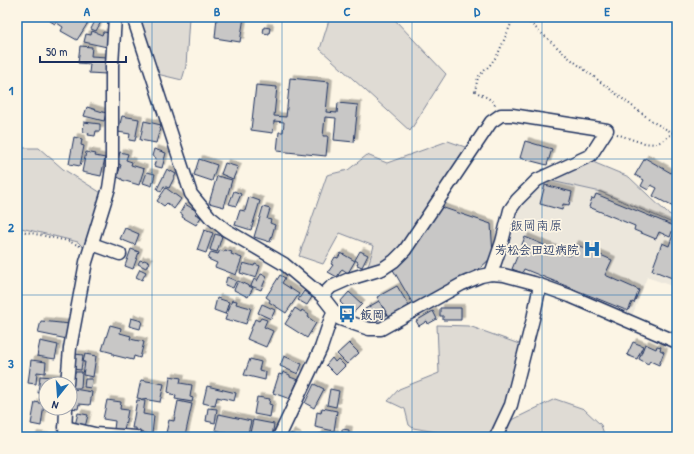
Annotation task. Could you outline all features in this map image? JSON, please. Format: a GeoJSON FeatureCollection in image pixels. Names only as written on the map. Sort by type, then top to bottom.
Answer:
{"type":"FeatureCollection","features":[{"type":"Feature","properties":{"kind":"street"},"geometry":{"type":"LineString","coordinates":[[68,376],[70,348],[86,262],[109,188],[112,168],[112,65],[115,17]]}},
{"type":"Feature","properties":{"kind":"street"},"geometry":{"type":"LineString","coordinates":[[132,17],[191,194],[210,217],[226,230],[284,264],[322,296],[340,319],[370,329],[381,329],[462,284],[481,276],[491,274],[504,275],[540,285],[570,296],[677,342]]}},
{"type":"Feature","properties":{"kind":"street"},"geometry":{"type":"LineString","coordinates":[[322,296],[330,287],[349,279],[382,269],[394,261],[405,250],[491,122],[501,115],[512,115],[607,130],[592,155],[537,180],[517,200],[510,210],[502,242],[491,274]]}},
{"type":"Feature","properties":{"kind":"street"},"geometry":{"type":"LineString","coordinates":[[92,244],[120,254]]}},
{"type":"Feature","properties":{"kind":"street"},"geometry":{"type":"LineString","coordinates":[[496,437],[510,405],[533,318],[540,285]]}},
{"type":"Feature","properties":{"kind":"street"},"geometry":{"type":"LineString","coordinates":[[279,437],[321,348],[333,312]]}},
{"type":"Feature","properties":{"kind":"street"},"geometry":{"type":"LineString","coordinates":[[66,416],[65,432],[136,437]]}},
{"type":"Feature","properties":{"kind":"path"},"geometry":{"type":"LineString","coordinates":[[501,115],[491,98],[480,95],[475,91],[478,77],[490,66],[498,54],[514,17],[529,22],[585,70],[636,109],[677,136]]}},
{"type":"Feature","properties":{"kind":"path"},"geometry":{"type":"LineString","coordinates":[[607,130],[644,144],[658,144],[666,140],[677,127]]}},
{"type":"Feature","properties":{"kind":"path"},"geometry":{"type":"LineString","coordinates":[[17,230],[74,243],[82,248],[86,262]]}},
{"type":"Feature","properties":{"kind":"shaded area"},"geometry":{"type":"Polygon","coordinates":[[[138,17],[189,17],[186,66],[182,80],[157,74],[138,17]]]}},
{"type":"Feature","properties":{"kind":"shaded area"},"geometry":{"type":"Polygon","coordinates":[[[330,17],[391,17],[446,74],[410,131],[320,49],[330,17]]]}},
{"type":"Feature","properties":{"kind":"shaded area"},"geometry":{"type":"Polygon","coordinates":[[[448,141],[468,148],[428,210],[392,256],[381,264],[367,269],[374,246],[340,233],[323,264],[299,256],[327,175],[348,170],[367,155],[387,163],[448,141]]]}},
{"type":"Feature","properties":{"kind":"shaded area"},"geometry":{"type":"Polygon","coordinates":[[[17,148],[39,148],[63,169],[103,194],[86,250],[78,242],[17,227],[17,148]]]}},
{"type":"Feature","properties":{"kind":"shaded area"},"geometry":{"type":"Polygon","coordinates":[[[588,160],[629,177],[667,213],[677,218],[677,225],[601,192],[547,180],[588,160]]]}},
{"type":"Feature","properties":{"kind":"shaded area","name":"芳松会田辺病院"},"geometry":{"type":"Polygon","coordinates":[[[547,180],[601,192],[677,225],[677,288],[647,277],[632,316],[573,291],[505,269],[502,263],[507,254],[506,244],[513,212],[522,199],[547,180]]]}},
{"type":"Feature","properties":{"kind":"shaded area"},"geometry":{"type":"Polygon","coordinates":[[[437,325],[469,326],[522,345],[509,398],[492,437],[447,437],[442,433],[413,428],[409,425],[405,409],[388,401],[399,389],[439,373],[437,325]]]}},
{"type":"Feature","properties":{"kind":"shaded area"},"geometry":{"type":"Polygon","coordinates":[[[555,399],[584,409],[601,425],[605,437],[503,437],[510,421],[555,399]]]}},
{"type":"Feature","properties":{"kind":"building"},"geometry":{"type":"Polygon","coordinates":[[[53,17],[59,17],[55,24],[50,21],[53,17]]]}},
{"type":"Feature","properties":{"kind":"building"},"geometry":{"type":"Polygon","coordinates":[[[61,17],[82,17],[89,21],[77,40],[61,31],[63,27],[57,23],[61,17]]]}},
{"type":"Feature","properties":{"kind":"building"},"geometry":{"type":"Polygon","coordinates":[[[97,17],[103,18],[96,31],[91,29],[97,17]]]}},
{"type":"Feature","properties":{"kind":"building"},"geometry":{"type":"Polygon","coordinates":[[[217,17],[244,17],[240,42],[215,38],[217,17]]]}},
{"type":"Feature","properties":{"kind":"building"},"geometry":{"type":"Polygon","coordinates":[[[264,27],[270,28],[269,34],[263,33],[264,27]]]}},
{"type":"Feature","properties":{"kind":"building"},"geometry":{"type":"Polygon","coordinates":[[[92,31],[102,35],[103,32],[110,33],[107,47],[84,42],[86,34],[91,35],[92,31]]]}},
{"type":"Feature","properties":{"kind":"building"},"geometry":{"type":"Polygon","coordinates":[[[80,46],[92,47],[91,56],[107,57],[106,74],[89,73],[90,64],[78,63],[80,46]]]}},
{"type":"Feature","properties":{"kind":"building"},"geometry":{"type":"Polygon","coordinates":[[[290,78],[329,82],[326,112],[337,113],[338,103],[358,105],[354,142],[334,140],[336,118],[325,117],[323,136],[328,136],[326,156],[277,151],[279,132],[283,132],[284,122],[274,121],[273,133],[251,130],[256,85],[277,87],[274,116],[286,117],[290,78]]]}},
{"type":"Feature","properties":{"kind":"building"},"geometry":{"type":"Polygon","coordinates":[[[87,107],[106,113],[104,121],[84,116],[87,107]]]}},
{"type":"Feature","properties":{"kind":"building"},"geometry":{"type":"Polygon","coordinates":[[[122,116],[139,119],[135,141],[129,140],[130,134],[118,132],[122,116]]]}},
{"type":"Feature","properties":{"kind":"building"},"geometry":{"type":"Polygon","coordinates":[[[144,121],[161,125],[156,143],[140,140],[144,121]]]}},
{"type":"Feature","properties":{"kind":"building"},"geometry":{"type":"Polygon","coordinates":[[[84,122],[100,124],[100,131],[96,131],[95,136],[88,135],[89,133],[83,132],[84,122]]]}},
{"type":"Feature","properties":{"kind":"building"},"geometry":{"type":"Polygon","coordinates":[[[74,137],[82,139],[81,145],[84,146],[80,166],[69,164],[74,137]]]}},
{"type":"Feature","properties":{"kind":"building"},"geometry":{"type":"Polygon","coordinates":[[[525,141],[552,149],[547,165],[520,158],[525,141]]]}},
{"type":"Feature","properties":{"kind":"building"},"geometry":{"type":"Polygon","coordinates":[[[154,149],[166,153],[162,168],[154,166],[156,158],[152,156],[154,149]]]}},
{"type":"Feature","properties":{"kind":"building"},"geometry":{"type":"Polygon","coordinates":[[[86,152],[105,158],[101,176],[82,172],[86,152]]]}},
{"type":"Feature","properties":{"kind":"building"},"geometry":{"type":"Polygon","coordinates":[[[120,152],[128,154],[126,160],[132,162],[131,165],[144,169],[139,185],[117,177],[121,165],[117,163],[120,152]]]}},
{"type":"Feature","properties":{"kind":"building"},"geometry":{"type":"Polygon","coordinates":[[[645,158],[671,173],[677,163],[677,209],[653,196],[657,188],[651,185],[648,190],[641,186],[644,180],[635,175],[645,158]]]}},
{"type":"Feature","properties":{"kind":"building"},"geometry":{"type":"Polygon","coordinates":[[[199,159],[217,165],[212,181],[194,175],[199,159]]]}},
{"type":"Feature","properties":{"kind":"building"},"geometry":{"type":"Polygon","coordinates":[[[225,163],[238,167],[233,179],[221,174],[225,163]]]}},
{"type":"Feature","properties":{"kind":"building"},"geometry":{"type":"Polygon","coordinates":[[[167,169],[176,174],[169,188],[164,186],[161,192],[157,189],[167,169]]]}},
{"type":"Feature","properties":{"kind":"building"},"geometry":{"type":"Polygon","coordinates":[[[147,172],[155,174],[152,186],[143,183],[147,172]]]}},
{"type":"Feature","properties":{"kind":"building"},"geometry":{"type":"Polygon","coordinates":[[[217,176],[232,180],[224,207],[209,203],[217,176]]]}},
{"type":"Feature","properties":{"kind":"building"},"geometry":{"type":"Polygon","coordinates":[[[545,185],[572,192],[569,205],[563,204],[562,210],[540,204],[545,185]]]}},
{"type":"Feature","properties":{"kind":"building"},"geometry":{"type":"Polygon","coordinates":[[[166,188],[181,199],[174,209],[167,203],[164,206],[157,201],[166,188]]]}},
{"type":"Feature","properties":{"kind":"building"},"geometry":{"type":"Polygon","coordinates":[[[234,191],[241,194],[236,206],[229,204],[234,191]]]}},
{"type":"Feature","properties":{"kind":"building"},"geometry":{"type":"Polygon","coordinates":[[[596,194],[674,226],[670,237],[659,232],[656,239],[634,230],[635,226],[589,207],[592,198],[594,199],[596,194]]]}},
{"type":"Feature","properties":{"kind":"building"},"geometry":{"type":"Polygon","coordinates":[[[249,197],[260,201],[251,230],[235,225],[240,210],[245,211],[249,197]]]}},
{"type":"Feature","properties":{"kind":"building"},"geometry":{"type":"Polygon","coordinates":[[[185,204],[195,210],[197,212],[195,214],[201,217],[196,225],[182,217],[183,215],[180,213],[185,204]]]}},
{"type":"Feature","properties":{"kind":"building"},"geometry":{"type":"Polygon","coordinates":[[[263,207],[270,209],[267,219],[271,220],[270,223],[275,225],[270,242],[254,237],[263,207]]]}},
{"type":"Feature","properties":{"kind":"building"},"geometry":{"type":"Polygon","coordinates":[[[441,207],[491,224],[493,256],[477,271],[413,304],[392,268],[441,207]]]}},
{"type":"Feature","properties":{"kind":"building"},"geometry":{"type":"Polygon","coordinates":[[[125,228],[139,234],[135,245],[120,239],[125,228]]]}},
{"type":"Feature","properties":{"kind":"building"},"geometry":{"type":"Polygon","coordinates":[[[675,229],[677,230],[677,280],[652,270],[662,243],[669,246],[675,229]]]}},
{"type":"Feature","properties":{"kind":"building"},"geometry":{"type":"Polygon","coordinates":[[[204,230],[213,233],[206,253],[197,250],[204,230]]]}},
{"type":"Feature","properties":{"kind":"building"},"geometry":{"type":"Polygon","coordinates":[[[215,234],[222,236],[217,252],[210,250],[215,234]]]}},
{"type":"Feature","properties":{"kind":"building"},"geometry":{"type":"Polygon","coordinates":[[[525,237],[570,256],[575,244],[612,260],[605,275],[639,290],[634,303],[632,302],[628,311],[524,269],[522,273],[512,269],[525,237]]]}},
{"type":"Feature","properties":{"kind":"building"},"geometry":{"type":"Polygon","coordinates":[[[131,249],[139,252],[133,269],[125,266],[131,249]]]}},
{"type":"Feature","properties":{"kind":"building"},"geometry":{"type":"Polygon","coordinates":[[[220,250],[224,252],[225,250],[232,252],[231,254],[242,258],[236,275],[215,267],[217,263],[208,259],[211,252],[218,254],[220,250]]]}},
{"type":"Feature","properties":{"kind":"building"},"geometry":{"type":"Polygon","coordinates":[[[360,251],[368,255],[362,267],[357,265],[358,262],[355,260],[360,251]]]}},
{"type":"Feature","properties":{"kind":"building"},"geometry":{"type":"Polygon","coordinates":[[[341,253],[355,261],[348,273],[342,269],[337,277],[328,272],[333,265],[331,264],[335,257],[338,258],[341,253]]]}},
{"type":"Feature","properties":{"kind":"building"},"geometry":{"type":"Polygon","coordinates":[[[140,260],[149,262],[146,268],[138,264],[140,260]]]}},
{"type":"Feature","properties":{"kind":"building"},"geometry":{"type":"Polygon","coordinates":[[[243,263],[260,266],[256,278],[240,273],[243,263]]]}},
{"type":"Feature","properties":{"kind":"building"},"geometry":{"type":"Polygon","coordinates":[[[140,269],[146,272],[142,280],[136,277],[140,269]]]}},
{"type":"Feature","properties":{"kind":"building"},"geometry":{"type":"Polygon","coordinates":[[[261,274],[267,276],[261,290],[251,286],[254,279],[257,281],[261,274]]]}},
{"type":"Feature","properties":{"kind":"building"},"geometry":{"type":"Polygon","coordinates":[[[280,275],[285,278],[282,283],[299,294],[286,313],[269,302],[270,300],[266,297],[280,275]]]}},
{"type":"Feature","properties":{"kind":"building"},"geometry":{"type":"Polygon","coordinates":[[[227,277],[236,281],[233,288],[225,285],[227,277]]]}},
{"type":"Feature","properties":{"kind":"building"},"geometry":{"type":"Polygon","coordinates":[[[238,281],[253,288],[248,297],[234,290],[238,281]]]}},
{"type":"Feature","properties":{"kind":"building"},"geometry":{"type":"Polygon","coordinates":[[[397,286],[409,306],[389,317],[377,297],[397,286]]]}},
{"type":"Feature","properties":{"kind":"building"},"geometry":{"type":"Polygon","coordinates":[[[304,291],[312,297],[307,305],[298,300],[304,291]]]}},
{"type":"Feature","properties":{"kind":"building"},"geometry":{"type":"Polygon","coordinates":[[[349,292],[362,304],[352,314],[340,302],[349,292]]]}},
{"type":"Feature","properties":{"kind":"building"},"geometry":{"type":"Polygon","coordinates":[[[217,298],[229,302],[225,314],[214,310],[217,298]]]}},
{"type":"Feature","properties":{"kind":"building"},"geometry":{"type":"Polygon","coordinates":[[[232,300],[237,301],[236,304],[251,308],[246,324],[233,320],[232,322],[225,320],[232,300]]]}},
{"type":"Feature","properties":{"kind":"building"},"geometry":{"type":"Polygon","coordinates":[[[379,301],[387,315],[373,323],[365,309],[379,301]]]}},
{"type":"Feature","properties":{"kind":"building"},"geometry":{"type":"Polygon","coordinates":[[[262,304],[275,310],[271,319],[258,313],[262,304]]]}},
{"type":"Feature","properties":{"kind":"building"},"geometry":{"type":"Polygon","coordinates":[[[295,308],[301,312],[302,310],[309,315],[308,317],[316,323],[307,338],[285,324],[295,308]]]}},
{"type":"Feature","properties":{"kind":"building"},"geometry":{"type":"Polygon","coordinates":[[[440,308],[461,308],[461,320],[443,320],[443,316],[440,316],[440,308]]]}},
{"type":"Feature","properties":{"kind":"building"},"geometry":{"type":"Polygon","coordinates":[[[433,311],[437,319],[428,324],[427,321],[419,326],[416,321],[433,311]]]}},
{"type":"Feature","properties":{"kind":"building"},"geometry":{"type":"Polygon","coordinates":[[[131,318],[142,321],[140,329],[129,326],[131,318]]]}},
{"type":"Feature","properties":{"kind":"building"},"geometry":{"type":"Polygon","coordinates":[[[261,318],[267,320],[264,327],[273,331],[266,347],[247,339],[255,319],[259,321],[261,318]]]}},
{"type":"Feature","properties":{"kind":"building"},"geometry":{"type":"Polygon","coordinates":[[[41,321],[70,324],[67,339],[38,333],[41,321]]]}},
{"type":"Feature","properties":{"kind":"building"},"geometry":{"type":"Polygon","coordinates":[[[110,325],[121,328],[120,333],[131,336],[130,339],[144,342],[140,358],[134,356],[133,360],[113,355],[113,353],[102,350],[110,325]]]}},
{"type":"Feature","properties":{"kind":"building"},"geometry":{"type":"Polygon","coordinates":[[[40,341],[58,345],[55,359],[37,356],[40,341]]]}},
{"type":"Feature","properties":{"kind":"building"},"geometry":{"type":"Polygon","coordinates":[[[633,342],[643,346],[637,359],[627,355],[633,342]]]}},
{"type":"Feature","properties":{"kind":"building"},"geometry":{"type":"Polygon","coordinates":[[[349,343],[359,353],[347,364],[337,354],[349,343]]]}},
{"type":"Feature","properties":{"kind":"building"},"geometry":{"type":"Polygon","coordinates":[[[645,344],[656,349],[657,346],[661,347],[660,350],[664,352],[659,365],[650,361],[648,364],[639,359],[645,344]]]}},
{"type":"Feature","properties":{"kind":"building"},"geometry":{"type":"Polygon","coordinates":[[[75,354],[83,355],[81,370],[73,369],[75,354]]]}},
{"type":"Feature","properties":{"kind":"building"},"geometry":{"type":"Polygon","coordinates":[[[85,354],[96,356],[93,377],[83,375],[85,362],[83,362],[85,354]]]}},
{"type":"Feature","properties":{"kind":"building"},"geometry":{"type":"Polygon","coordinates":[[[284,356],[302,364],[298,374],[280,366],[284,356]]]}},
{"type":"Feature","properties":{"kind":"building"},"geometry":{"type":"Polygon","coordinates":[[[332,358],[335,362],[338,359],[345,366],[336,375],[326,365],[332,358]]]}},
{"type":"Feature","properties":{"kind":"building"},"geometry":{"type":"Polygon","coordinates":[[[250,359],[261,362],[259,370],[266,372],[265,380],[244,375],[250,359]]]}},
{"type":"Feature","properties":{"kind":"building"},"geometry":{"type":"Polygon","coordinates":[[[31,360],[46,362],[45,373],[37,372],[36,384],[28,383],[31,360]]]}},
{"type":"Feature","properties":{"kind":"building"},"geometry":{"type":"Polygon","coordinates":[[[73,372],[82,372],[81,388],[78,388],[78,376],[73,376],[73,372]]]}},
{"type":"Feature","properties":{"kind":"building"},"geometry":{"type":"Polygon","coordinates":[[[283,372],[298,380],[290,399],[273,393],[279,374],[282,375],[283,372]]]}},
{"type":"Feature","properties":{"kind":"building"},"geometry":{"type":"Polygon","coordinates":[[[170,376],[181,378],[180,383],[192,385],[190,397],[193,398],[192,402],[175,399],[176,396],[171,395],[171,393],[168,392],[170,376]]]}},
{"type":"Feature","properties":{"kind":"building"},"geometry":{"type":"Polygon","coordinates":[[[85,379],[92,379],[91,388],[84,387],[85,379]]]}},
{"type":"Feature","properties":{"kind":"building"},"geometry":{"type":"Polygon","coordinates":[[[141,380],[164,384],[160,402],[137,398],[141,380]]]}},
{"type":"Feature","properties":{"kind":"building"},"geometry":{"type":"Polygon","coordinates":[[[314,384],[324,389],[314,408],[305,403],[314,384]]]}},
{"type":"Feature","properties":{"kind":"building"},"geometry":{"type":"Polygon","coordinates":[[[207,386],[236,393],[234,401],[217,397],[215,406],[203,403],[207,386]]]}},
{"type":"Feature","properties":{"kind":"building"},"geometry":{"type":"Polygon","coordinates":[[[330,389],[339,391],[336,407],[327,405],[330,389]]]}},
{"type":"Feature","properties":{"kind":"building"},"geometry":{"type":"Polygon","coordinates":[[[78,390],[92,392],[90,405],[79,404],[78,409],[78,390]]]}},
{"type":"Feature","properties":{"kind":"building"},"geometry":{"type":"Polygon","coordinates":[[[257,397],[270,399],[269,404],[272,405],[270,417],[254,414],[257,397]]]}},
{"type":"Feature","properties":{"kind":"building"},"geometry":{"type":"Polygon","coordinates":[[[107,400],[121,402],[120,409],[128,410],[124,431],[114,429],[115,421],[103,419],[107,400]]]}},
{"type":"Feature","properties":{"kind":"building"},"geometry":{"type":"Polygon","coordinates":[[[137,400],[145,401],[143,414],[154,416],[152,434],[136,432],[136,428],[132,428],[137,400]]]}},
{"type":"Feature","properties":{"kind":"building"},"geometry":{"type":"Polygon","coordinates":[[[178,401],[192,404],[185,436],[166,433],[169,420],[174,421],[178,401]]]}},
{"type":"Feature","properties":{"kind":"building"},"geometry":{"type":"Polygon","coordinates":[[[35,402],[38,403],[38,416],[42,416],[41,426],[31,424],[35,402]]]}},
{"type":"Feature","properties":{"kind":"building"},"geometry":{"type":"Polygon","coordinates":[[[208,408],[217,409],[215,423],[206,421],[208,408]]]}},
{"type":"Feature","properties":{"kind":"building"},"geometry":{"type":"Polygon","coordinates":[[[322,408],[337,411],[334,431],[315,427],[317,412],[321,413],[322,408]]]}},
{"type":"Feature","properties":{"kind":"building"},"geometry":{"type":"Polygon","coordinates":[[[78,413],[88,415],[85,427],[75,425],[78,413]]]}},
{"type":"Feature","properties":{"kind":"building"},"geometry":{"type":"Polygon","coordinates":[[[219,414],[251,421],[247,437],[240,437],[215,430],[219,414]]]}},
{"type":"Feature","properties":{"kind":"building"},"geometry":{"type":"Polygon","coordinates":[[[253,420],[274,424],[272,437],[249,437],[253,420]]]}},
{"type":"Feature","properties":{"kind":"building"},"geometry":{"type":"Polygon","coordinates":[[[342,429],[349,430],[348,437],[342,437],[342,429]]]}},
{"type":"Feature","properties":{"kind":"building"},"geometry":{"type":"Polygon","coordinates":[[[291,433],[298,437],[289,437],[291,433]]]}},
{"type":"Feature","properties":{"kind":"building"},"geometry":{"type":"Polygon","coordinates":[[[335,433],[335,437],[319,437],[319,434],[335,433]]]}},
{"type":"Feature","properties":{"kind":"building"},"geometry":{"type":"Polygon","coordinates":[[[34,435],[47,437],[33,437],[34,435]]]}},
{"type":"Feature","properties":{"kind":"place","name":"芳松会田辺病院"},"geometry":{"type":"Point","coordinates":[592,249]}},
{"type":"Feature","properties":{"kind":"place","name":"飯岡"},"geometry":{"type":"Point","coordinates":[347,314]}},
{"type":"Feature","properties":{"kind":"district","name":"飯岡南原"},"geometry":{"type":"Point","coordinates":[536,225]}}]}
